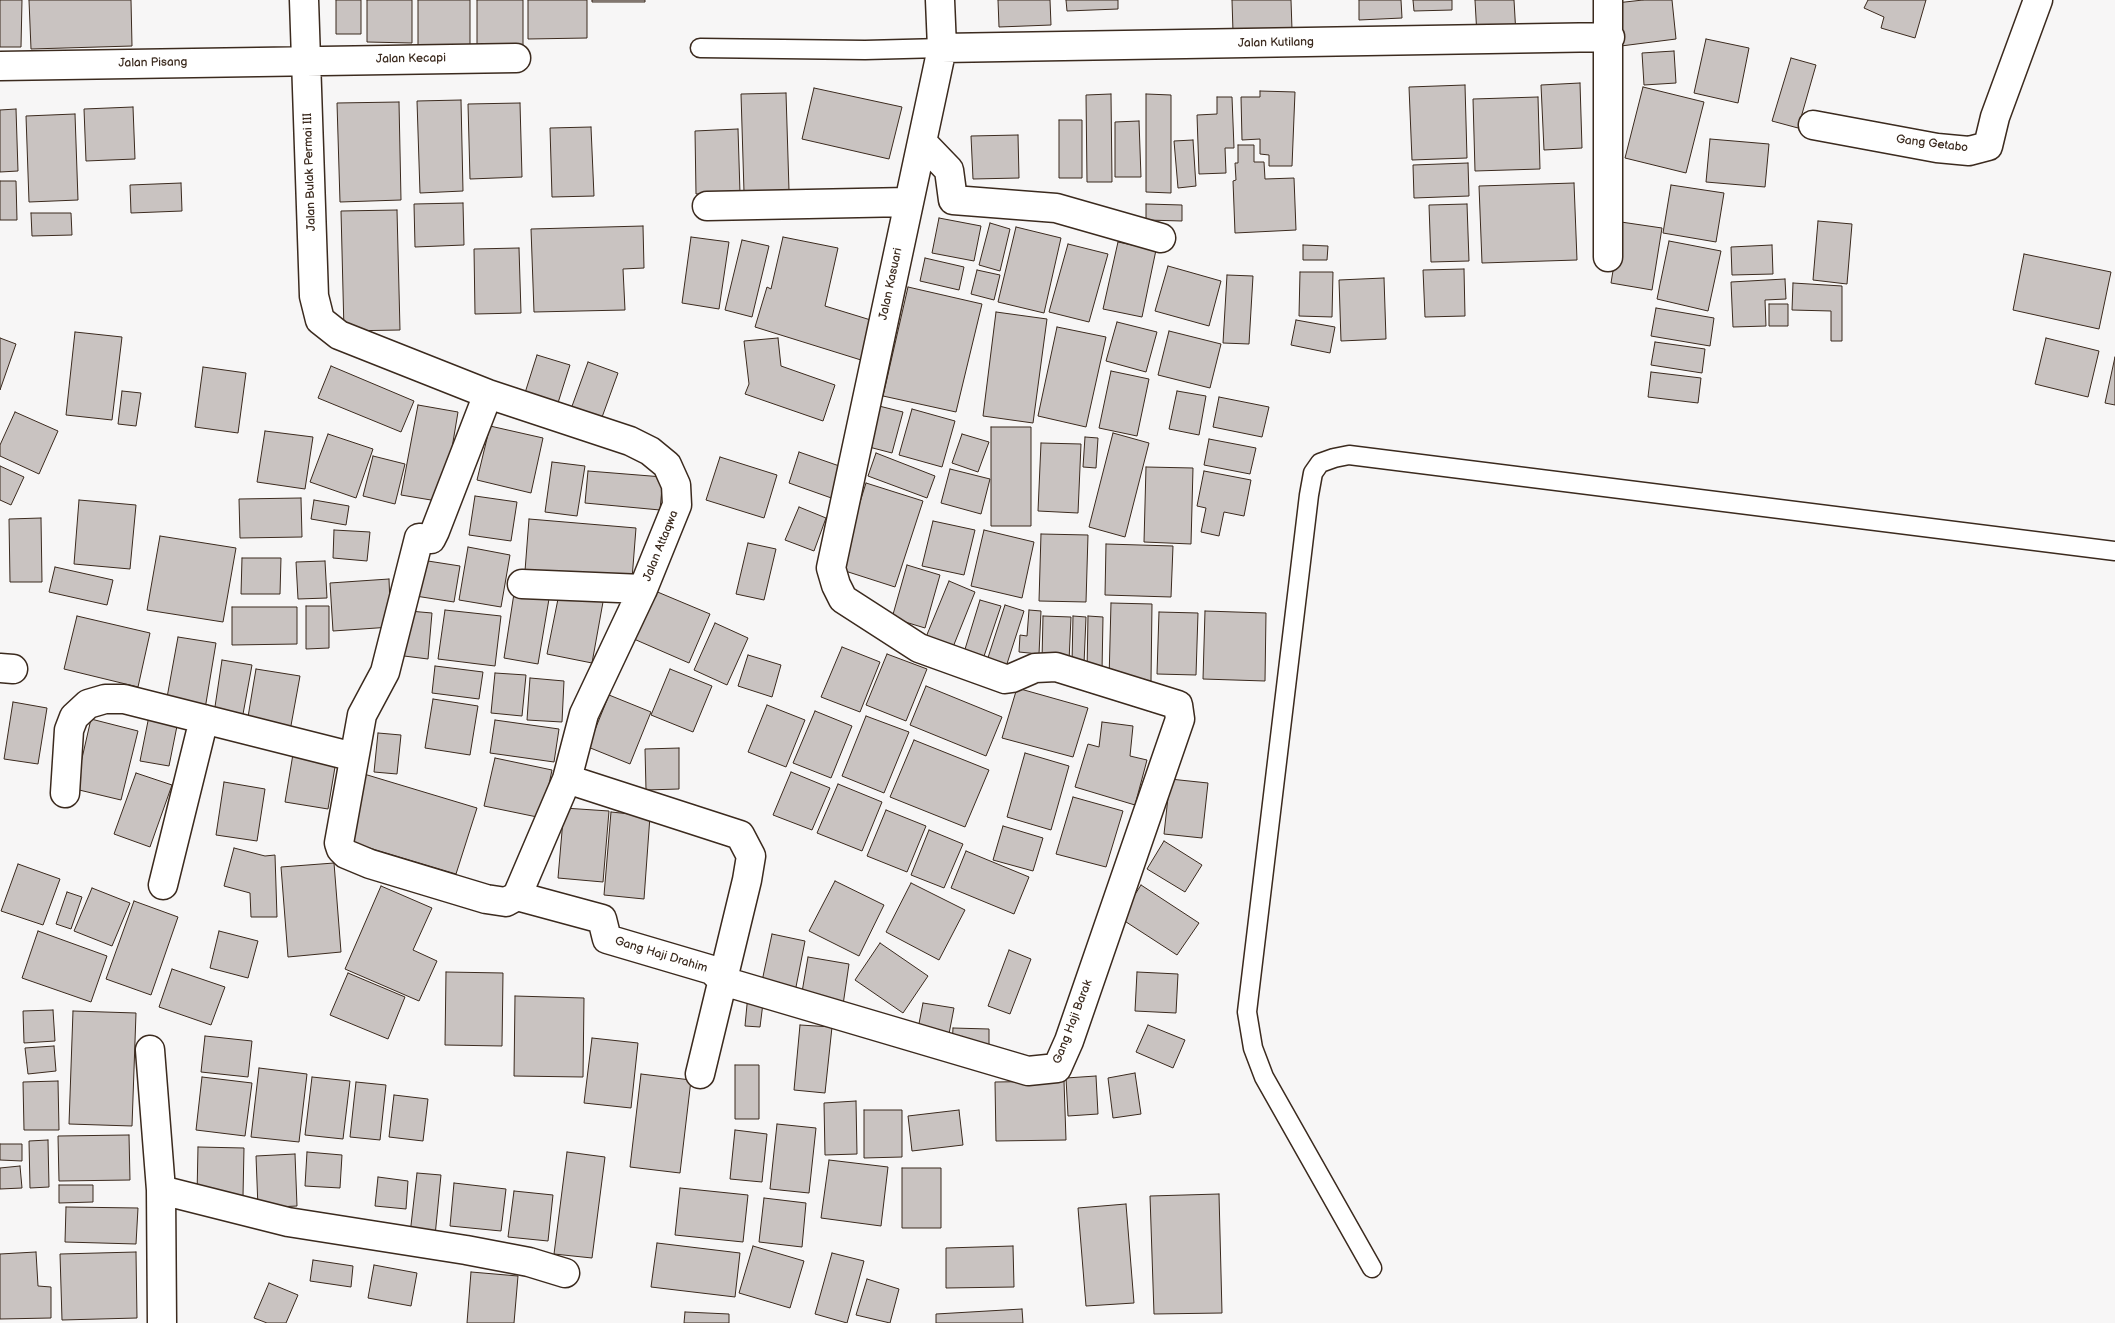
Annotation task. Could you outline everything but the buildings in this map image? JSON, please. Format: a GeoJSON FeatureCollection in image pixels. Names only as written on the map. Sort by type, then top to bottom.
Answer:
{"type":"FeatureCollection","features":[{"type":"Feature","properties":{"kind":"street","name":"Jalan Bulak Permai III"},"geometry":{"type":"LineString","coordinates":[[304,0],[314,296],[320,320],[339,335]]}},
{"type":"Feature","properties":{"kind":"street","name":"Jalan Kasuari"},"geometry":{"type":"LineString","coordinates":[[940,0],[942,48],[831,568],[836,585],[844,598],[920,648],[997,677],[1012,678],[1035,668],[1056,667],[1178,705]]}},
{"type":"Feature","properties":{"kind":"street"},"geometry":{"type":"LineString","coordinates":[[1608,0],[1610,37],[1608,257]]}},
{"type":"Feature","properties":{"kind":"street","name":"Gang Getabo"},"geometry":{"type":"LineString","coordinates":[[1813,125],[1937,148],[1969,151],[1988,146],[1995,117],[2038,0]]}},
{"type":"Feature","properties":{"kind":"street","name":"Jalan Kutilang"},"geometry":{"type":"LineString","coordinates":[[942,48],[1610,37]]}},
{"type":"Feature","properties":{"kind":"street","name":"Jalan Kecapi"},"geometry":{"type":"LineString","coordinates":[[306,61],[516,58]]}},
{"type":"Feature","properties":{"kind":"street","name":"Jalan Pisang"},"geometry":{"type":"LineString","coordinates":[[0,66],[306,61]]}},
{"type":"Feature","properties":{"kind":"street"},"geometry":{"type":"LineString","coordinates":[[923,143],[949,170],[953,200],[1056,208],[1160,238]]}},
{"type":"Feature","properties":{"kind":"street"},"geometry":{"type":"LineString","coordinates":[[707,206],[908,202]]}},
{"type":"Feature","properties":{"kind":"street","name":"Jalan Attaqwa"},"geometry":{"type":"LineString","coordinates":[[339,335],[488,394],[630,441],[650,451],[668,465],[676,485],[677,505],[643,589],[584,714],[567,780],[517,896]]}},
{"type":"Feature","properties":{"kind":"street"},"geometry":{"type":"LineString","coordinates":[[488,394],[435,531],[431,539],[419,538],[385,672],[362,715],[339,837],[342,849],[346,854],[370,864],[486,900],[506,902],[517,896]]}},
{"type":"Feature","properties":{"kind":"street"},"geometry":{"type":"LineString","coordinates":[[522,584],[643,589]]}},
{"type":"Feature","properties":{"kind":"street"},"geometry":{"type":"LineString","coordinates":[[65,793],[69,730],[74,717],[88,704],[105,699],[124,698],[354,757]]}},
{"type":"Feature","properties":{"kind":"street","name":"Gang Haji Barak"},"geometry":{"type":"LineString","coordinates":[[723,981],[1028,1071],[1057,1068],[1072,1031],[1180,719],[1178,705]]}},
{"type":"Feature","properties":{"kind":"street"},"geometry":{"type":"LineString","coordinates":[[163,885],[204,718]]}},
{"type":"Feature","properties":{"kind":"street"},"geometry":{"type":"LineString","coordinates":[[567,780],[740,835],[751,856],[723,981]]}},
{"type":"Feature","properties":{"kind":"street","name":"Gang Haji Drahim"},"geometry":{"type":"LineString","coordinates":[[517,896],[602,919],[607,939],[712,970],[723,981],[700,1074]]}},
{"type":"Feature","properties":{"kind":"street"},"geometry":{"type":"LineString","coordinates":[[150,1050],[161,1190],[162,1323]]}},
{"type":"Feature","properties":{"kind":"street"},"geometry":{"type":"LineString","coordinates":[[161,1190],[288,1222],[466,1250],[528,1262],[565,1273]]}},
{"type":"Feature","properties":{"kind":"lane"},"geometry":{"type":"LineString","coordinates":[[700,48],[865,50],[942,48]]}},
{"type":"Feature","properties":{"kind":"lane"},"geometry":{"type":"LineString","coordinates":[[1372,1268],[1264,1077],[1253,1048],[1247,1012],[1309,495],[1313,473],[1320,463],[1349,455],[2115,551]]}}]}
